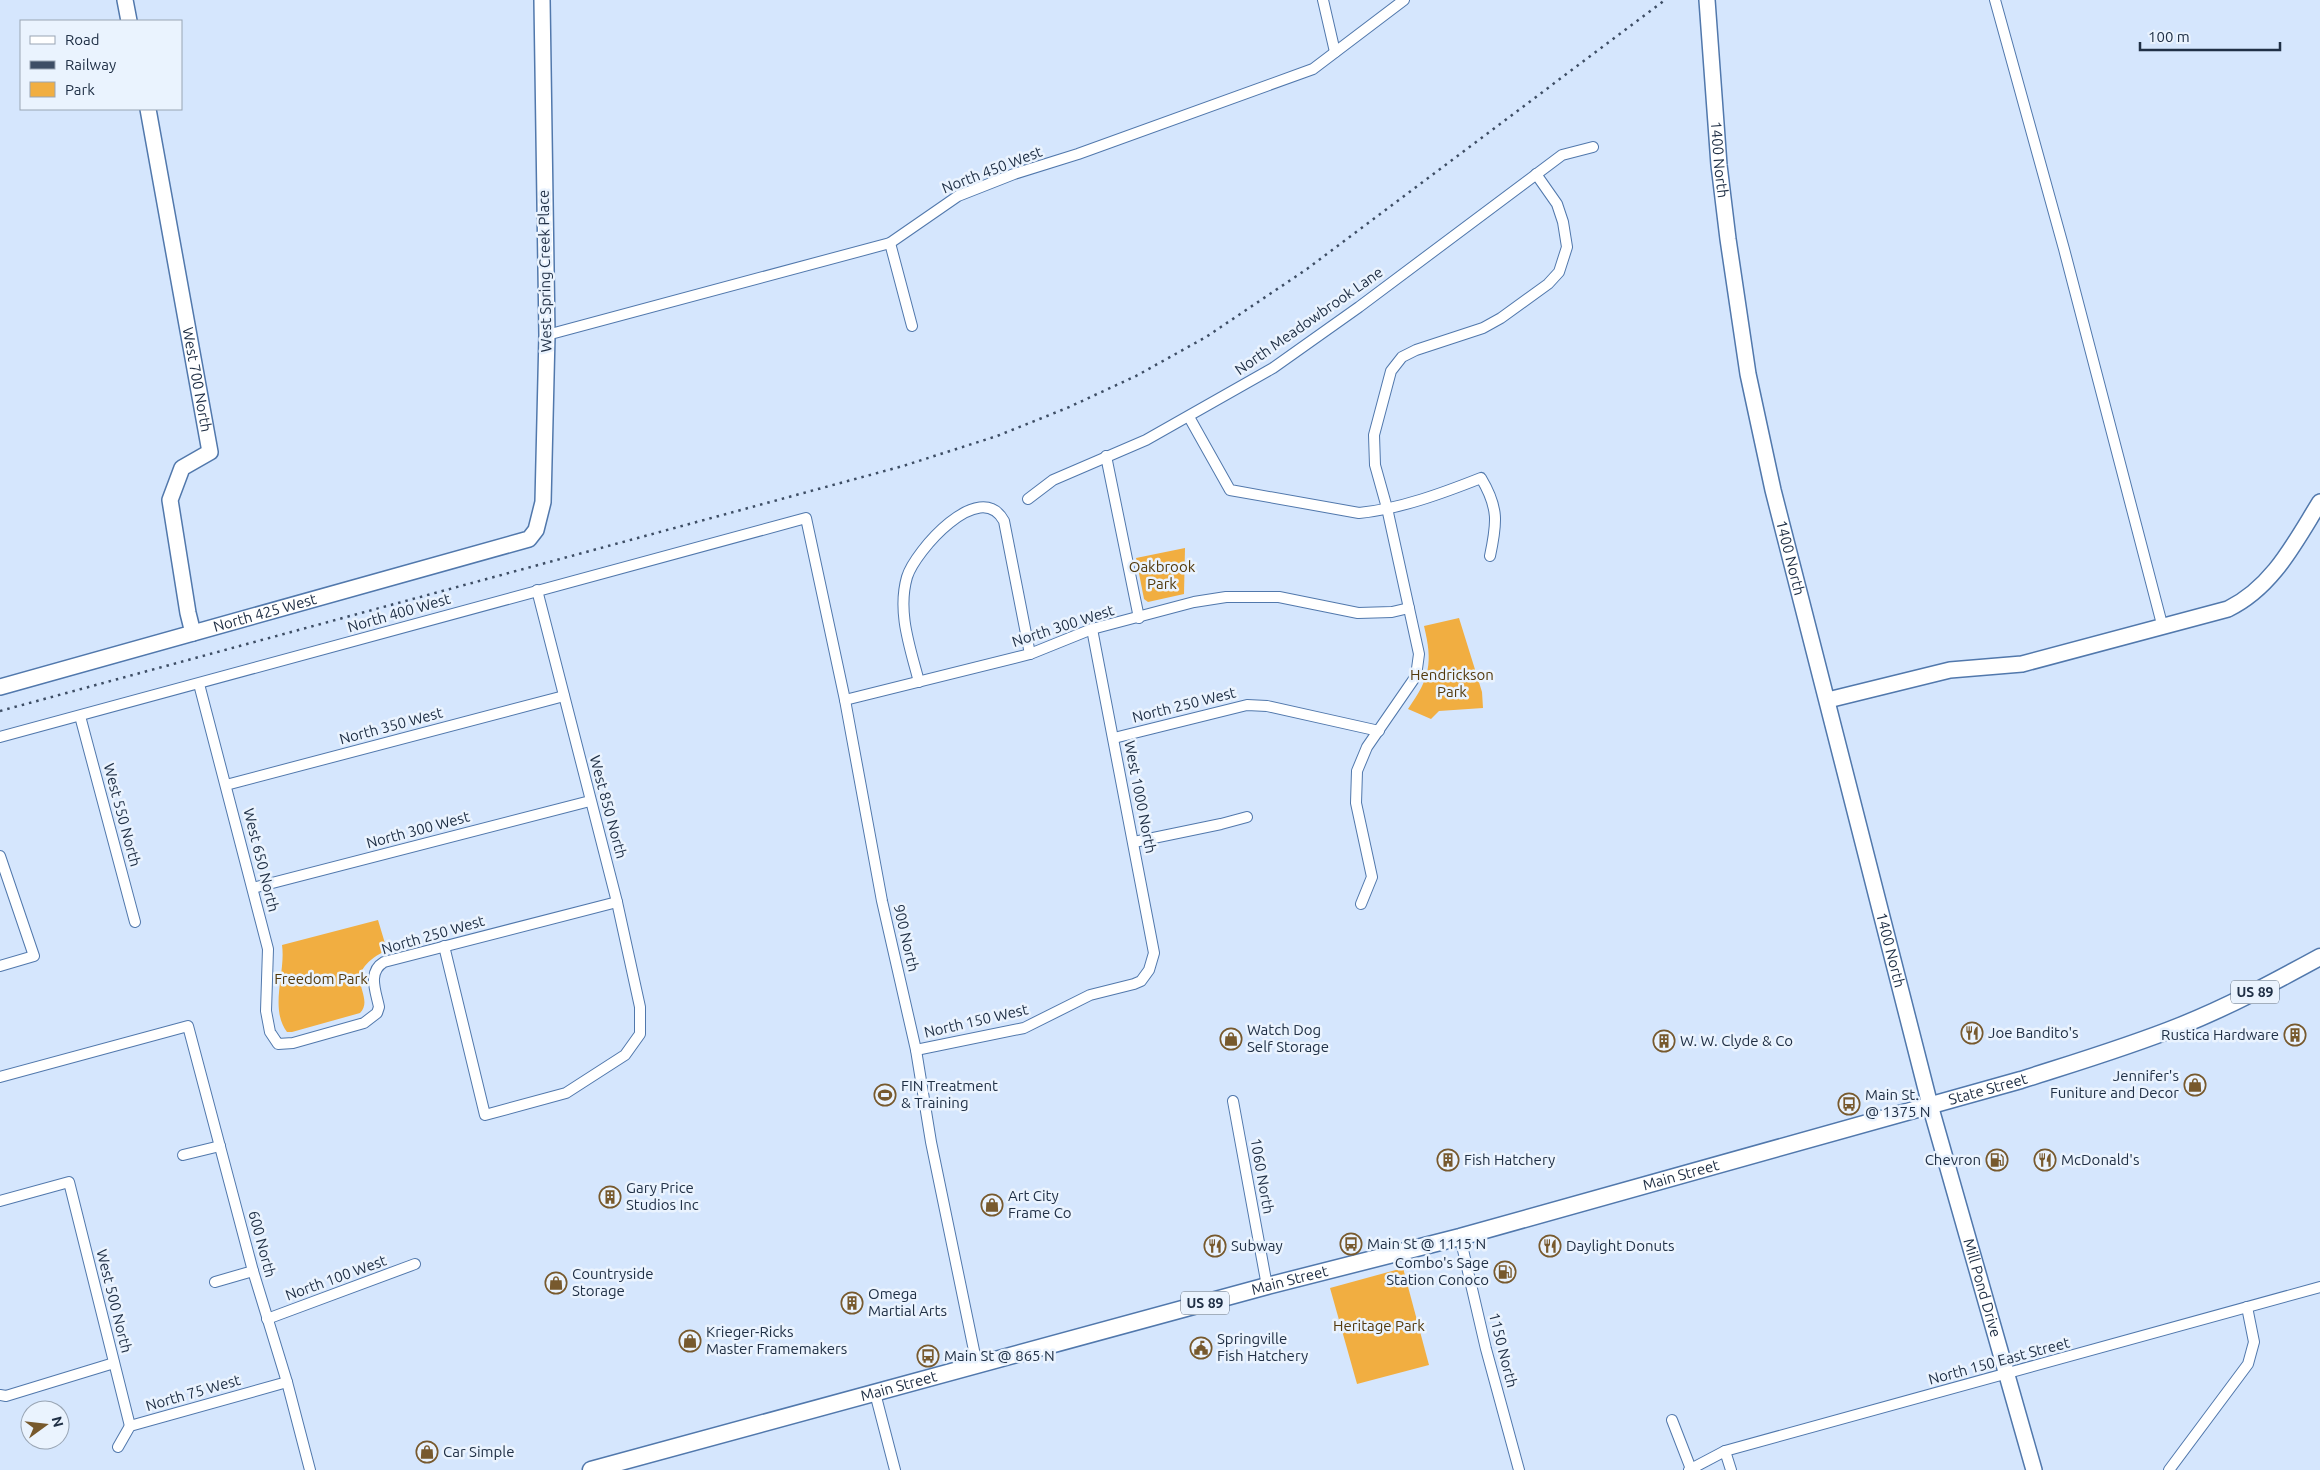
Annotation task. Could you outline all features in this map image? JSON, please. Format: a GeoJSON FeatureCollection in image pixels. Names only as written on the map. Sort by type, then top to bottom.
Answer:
{"type":"FeatureCollection","features":[{"type":"Feature","properties":{"kind":"main road","name":"State Street"},"geometry":{"type":"LineString","coordinates":[[1930,1105],[2107,1053],[2180,1026],[2246,996],[2320,957]]}},
{"type":"Feature","properties":{"kind":"main road","name":"Main Street"},"geometry":{"type":"LineString","coordinates":[[591,1470],[1268,1286],[1460,1237],[1930,1105]]}},
{"type":"Feature","properties":{"kind":"street"},"geometry":{"type":"LineString","coordinates":[[124,0],[129,20]]}},
{"type":"Feature","properties":{"kind":"street","name":"West Spring Creek Place"},"geometry":{"type":"LineString","coordinates":[[529,539],[536,530],[543,502],[547,335],[542,0]]}},
{"type":"Feature","properties":{"kind":"street"},"geometry":{"type":"LineString","coordinates":[[1323,0],[1335,52]]}},
{"type":"Feature","properties":{"kind":"street","name":"North 450 West"},"geometry":{"type":"LineString","coordinates":[[547,335],[890,243],[958,196],[1014,174],[1078,154],[1313,69],[1404,0]]}},
{"type":"Feature","properties":{"kind":"street"},"geometry":{"type":"LineString","coordinates":[[1995,0],[2064,248],[2163,628]]}},
{"type":"Feature","properties":{"kind":"street","name":"1400 North"},"geometry":{"type":"LineString","coordinates":[[1707,1],[1721,181],[1748,374],[1773,490],[1930,1105]]}},
{"type":"Feature","properties":{"kind":"street","name":"West 700 North"},"geometry":{"type":"LineString","coordinates":[[148,110],[210,452],[182,468],[170,500],[188,613],[193,633]]}},
{"type":"Feature","properties":{"kind":"street","name":"North Meadowbrook Lane"},"geometry":{"type":"LineString","coordinates":[[1028,499],[1053,480],[1146,440],[1189,417],[1290,356],[1562,155],[1593,147]]}},
{"type":"Feature","properties":{"kind":"street"},"geometry":{"type":"LineString","coordinates":[[1361,904],[1372,877],[1356,803],[1357,771],[1367,747],[1416,676],[1419,654],[1387,508],[1375,465],[1374,435],[1391,370],[1395,364],[1416,350],[1483,328],[1502,318],[1548,284],[1559,272],[1565,259],[1567,247],[1557,204],[1536,174]]}},
{"type":"Feature","properties":{"kind":"street"},"geometry":{"type":"LineString","coordinates":[[890,243],[912,326]]}},
{"type":"Feature","properties":{"kind":"street"},"geometry":{"type":"LineString","coordinates":[[1189,417],[1230,490],[1359,513],[1387,508],[1456,488],[1481,478],[1489,492],[1497,524],[1490,556]]}},
{"type":"Feature","properties":{"kind":"street"},"geometry":{"type":"LineString","coordinates":[[1106,456],[1138,618]]}},
{"type":"Feature","properties":{"kind":"street"},"geometry":{"type":"LineString","coordinates":[[1828,700],[1931,674],[2022,664],[2163,628],[2228,609],[2245,601],[2270,578],[2320,502]]}},
{"type":"Feature","properties":{"kind":"street"},"geometry":{"type":"LineString","coordinates":[[919,682],[904,621],[903,606],[907,576],[916,558],[958,515],[978,508],[996,512],[1004,521],[1030,654]]}},
{"type":"Feature","properties":{"kind":"street","name":"North 400 West"},"geometry":{"type":"LineString","coordinates":[[0,737],[806,518]]}},
{"type":"Feature","properties":{"kind":"street","name":"900 North"},"geometry":{"type":"LineString","coordinates":[[806,518],[845,700],[882,901],[916,1050],[931,1142],[976,1365]]}},
{"type":"Feature","properties":{"kind":"street","name":"North 425 West"},"geometry":{"type":"LineString","coordinates":[[0,687],[529,539]]}},
{"type":"Feature","properties":{"kind":"street","name":"West 850 North"},"geometry":{"type":"LineString","coordinates":[[444,946],[485,1115],[566,1093],[625,1055],[640,1034],[640,1008],[617,902],[537,590]]}},
{"type":"Feature","properties":{"kind":"street","name":"North 300 West"},"geometry":{"type":"LineString","coordinates":[[845,700],[1030,654],[1092,629],[1194,602],[1249,595],[1279,597],[1358,613],[1392,612],[1410,608]]}},
{"type":"Feature","properties":{"kind":"street","name":"West 1000 North"},"geometry":{"type":"LineString","coordinates":[[1092,629],[1154,953],[1149,970]]}},
{"type":"Feature","properties":{"kind":"street","name":"West 650 North"},"geometry":{"type":"LineString","coordinates":[[199,684],[268,949],[266,1011],[270,1032],[278,1044]]}},
{"type":"Feature","properties":{"kind":"street","name":"North 350 West"},"geometry":{"type":"LineString","coordinates":[[226,785],[564,696]]}},
{"type":"Feature","properties":{"kind":"street","name":"North 250 West"},"geometry":{"type":"LineString","coordinates":[[1114,738],[1247,705],[1267,706],[1379,731]]}},
{"type":"Feature","properties":{"kind":"street","name":"West 550 North"},"geometry":{"type":"LineString","coordinates":[[80,716],[135,922]]}},
{"type":"Feature","properties":{"kind":"street","name":"North 300 West"},"geometry":{"type":"LineString","coordinates":[[253,888],[590,801]]}},
{"type":"Feature","properties":{"kind":"street"},"geometry":{"type":"LineString","coordinates":[[1134,842],[1222,824],[1247,816]]}},
{"type":"Feature","properties":{"kind":"street"},"geometry":{"type":"LineString","coordinates":[[0,856],[3,879],[34,956],[0,966]]}},
{"type":"Feature","properties":{"kind":"street","name":"North 250 West"},"geometry":{"type":"LineString","coordinates":[[278,1044],[293,1043],[364,1023],[377,1013],[379,1008],[373,978],[378,966],[444,946],[617,902]]}},
{"type":"Feature","properties":{"kind":"street","name":"North 150 West"},"geometry":{"type":"LineString","coordinates":[[916,1050],[1033,1025],[1090,995],[1134,984],[1141,980],[1149,970]]}},
{"type":"Feature","properties":{"kind":"street","name":"600 North"},"geometry":{"type":"LineString","coordinates":[[0,1077],[188,1026],[310,1470]]}},
{"type":"Feature","properties":{"kind":"street","name":"1060 North"},"geometry":{"type":"LineString","coordinates":[[1233,1101],[1268,1286]]}},
{"type":"Feature","properties":{"kind":"street","name":"Mill Pond Drive"},"geometry":{"type":"LineString","coordinates":[[1930,1105],[2034,1470]]}},
{"type":"Feature","properties":{"kind":"street"},"geometry":{"type":"LineString","coordinates":[[184,1155],[220,1146]]}},
{"type":"Feature","properties":{"kind":"street","name":"West 500 North"},"geometry":{"type":"LineString","coordinates":[[0,1201],[69,1182],[130,1426]]}},
{"type":"Feature","properties":{"kind":"street","name":"1150 North"},"geometry":{"type":"LineString","coordinates":[[1460,1237],[1486,1349],[1519,1470]]}},
{"type":"Feature","properties":{"kind":"street","name":"North 100 West"},"geometry":{"type":"LineString","coordinates":[[267,1319],[415,1264]]}},
{"type":"Feature","properties":{"kind":"street"},"geometry":{"type":"LineString","coordinates":[[215,1282],[254,1271]]}},
{"type":"Feature","properties":{"kind":"street","name":"North 150 East Street"},"geometry":{"type":"LineString","coordinates":[[1690,1470],[1725,1452],[2320,1287]]}},
{"type":"Feature","properties":{"kind":"street"},"geometry":{"type":"LineString","coordinates":[[2169,1470],[2248,1364],[2254,1342],[2247,1307]]}},
{"type":"Feature","properties":{"kind":"street"},"geometry":{"type":"LineString","coordinates":[[0,1395],[6,1396],[114,1363]]}},
{"type":"Feature","properties":{"kind":"street","name":"North 75 West"},"geometry":{"type":"LineString","coordinates":[[118,1447],[130,1426],[287,1382]]}},
{"type":"Feature","properties":{"kind":"street"},"geometry":{"type":"LineString","coordinates":[[875,1393],[895,1470]]}},
{"type":"Feature","properties":{"kind":"street"},"geometry":{"type":"LineString","coordinates":[[1672,1420],[1690,1470]]}},
{"type":"Feature","properties":{"kind":"street"},"geometry":{"type":"LineString","coordinates":[[1725,1452],[1730,1470]]}},
{"type":"Feature","properties":{"kind":"green space","name":"Oakbrook Park"},"geometry":{"type":"Polygon","coordinates":[[[1185,548],[1184,594],[1148,602],[1144,599],[1136,558],[1185,548]]]}},
{"type":"Feature","properties":{"kind":"green space","name":"Hendrickson Park"},"geometry":{"type":"Polygon","coordinates":[[[1459,618],[1482,692],[1483,708],[1439,711],[1431,719],[1408,709],[1421,688],[1428,670],[1429,660],[1424,626],[1459,618]]]}},
{"type":"Feature","properties":{"kind":"green space","name":"Freedom Park"},"geometry":{"type":"Polygon","coordinates":[[[378,920],[387,950],[372,959],[364,968],[361,984],[364,1006],[360,1013],[287,1032],[279,1012],[282,945],[378,920]]]}},
{"type":"Feature","properties":{"kind":"green space","name":"Heritage Park"},"geometry":{"type":"Polygon","coordinates":[[[1403,1268],[1429,1365],[1357,1384],[1330,1288],[1403,1268]]]}},
{"type":"Feature","properties":{"kind":"railway"},"geometry":{"type":"LineString","coordinates":[[0,711],[903,466],[997,436],[1067,408],[1136,376],[1206,337],[1307,269],[1665,0]]}},
{"type":"Feature","properties":{"kind":"place","name":"Joe Bandito's"},"geometry":{"type":"Point","coordinates":[1972,1033]}},
{"type":"Feature","properties":{"kind":"place","name":"Rustica Hardware"},"geometry":{"type":"Point","coordinates":[2295,1035]}},
{"type":"Feature","properties":{"kind":"place","name":"Watch Dog Self Storage"},"geometry":{"type":"Point","coordinates":[1231,1039]}},
{"type":"Feature","properties":{"kind":"place","name":"W. W. Clyde & Co"},"geometry":{"type":"Point","coordinates":[1664,1041]}},
{"type":"Feature","properties":{"kind":"place","name":"Jennifer's Funiture and Decor"},"geometry":{"type":"Point","coordinates":[2195,1085]}},
{"type":"Feature","properties":{"kind":"place","name":"FIN Treatment & Training"},"geometry":{"type":"Point","coordinates":[885,1095]}},
{"type":"Feature","properties":{"kind":"place","name":"Main St. @ 1375 N"},"geometry":{"type":"Point","coordinates":[1849,1104]}},
{"type":"Feature","properties":{"kind":"place","name":"Fish Hatchery"},"geometry":{"type":"Point","coordinates":[1448,1160]}},
{"type":"Feature","properties":{"kind":"place","name":"Chevron"},"geometry":{"type":"Point","coordinates":[1997,1160]}},
{"type":"Feature","properties":{"kind":"place","name":"McDonald's"},"geometry":{"type":"Point","coordinates":[2045,1160]}},
{"type":"Feature","properties":{"kind":"place","name":"Gary Price Studios Inc"},"geometry":{"type":"Point","coordinates":[610,1197]}},
{"type":"Feature","properties":{"kind":"place","name":"Art City Frame Co"},"geometry":{"type":"Point","coordinates":[992,1205]}},
{"type":"Feature","properties":{"kind":"place","name":"Main St @ 1115 N"},"geometry":{"type":"Point","coordinates":[1351,1244]}},
{"type":"Feature","properties":{"kind":"place","name":"Subway"},"geometry":{"type":"Point","coordinates":[1215,1246]}},
{"type":"Feature","properties":{"kind":"place","name":"Daylight Donuts"},"geometry":{"type":"Point","coordinates":[1550,1246]}},
{"type":"Feature","properties":{"kind":"place","name":"Combo's Sage Station Conoco"},"geometry":{"type":"Point","coordinates":[1505,1272]}},
{"type":"Feature","properties":{"kind":"place","name":"Countryside Storage"},"geometry":{"type":"Point","coordinates":[556,1283]}},
{"type":"Feature","properties":{"kind":"place","name":"Omega Martial Arts"},"geometry":{"type":"Point","coordinates":[852,1303]}},
{"type":"Feature","properties":{"kind":"place","name":"Krieger-Ricks Master Framemakers"},"geometry":{"type":"Point","coordinates":[690,1341]}},
{"type":"Feature","properties":{"kind":"place","name":"Springville Fish Hatchery"},"geometry":{"type":"Point","coordinates":[1201,1348]}},
{"type":"Feature","properties":{"kind":"place","name":"Main St @ 865 N"},"geometry":{"type":"Point","coordinates":[928,1356]}},
{"type":"Feature","properties":{"kind":"place","name":"Car Simple"},"geometry":{"type":"Point","coordinates":[427,1452]}}]}
